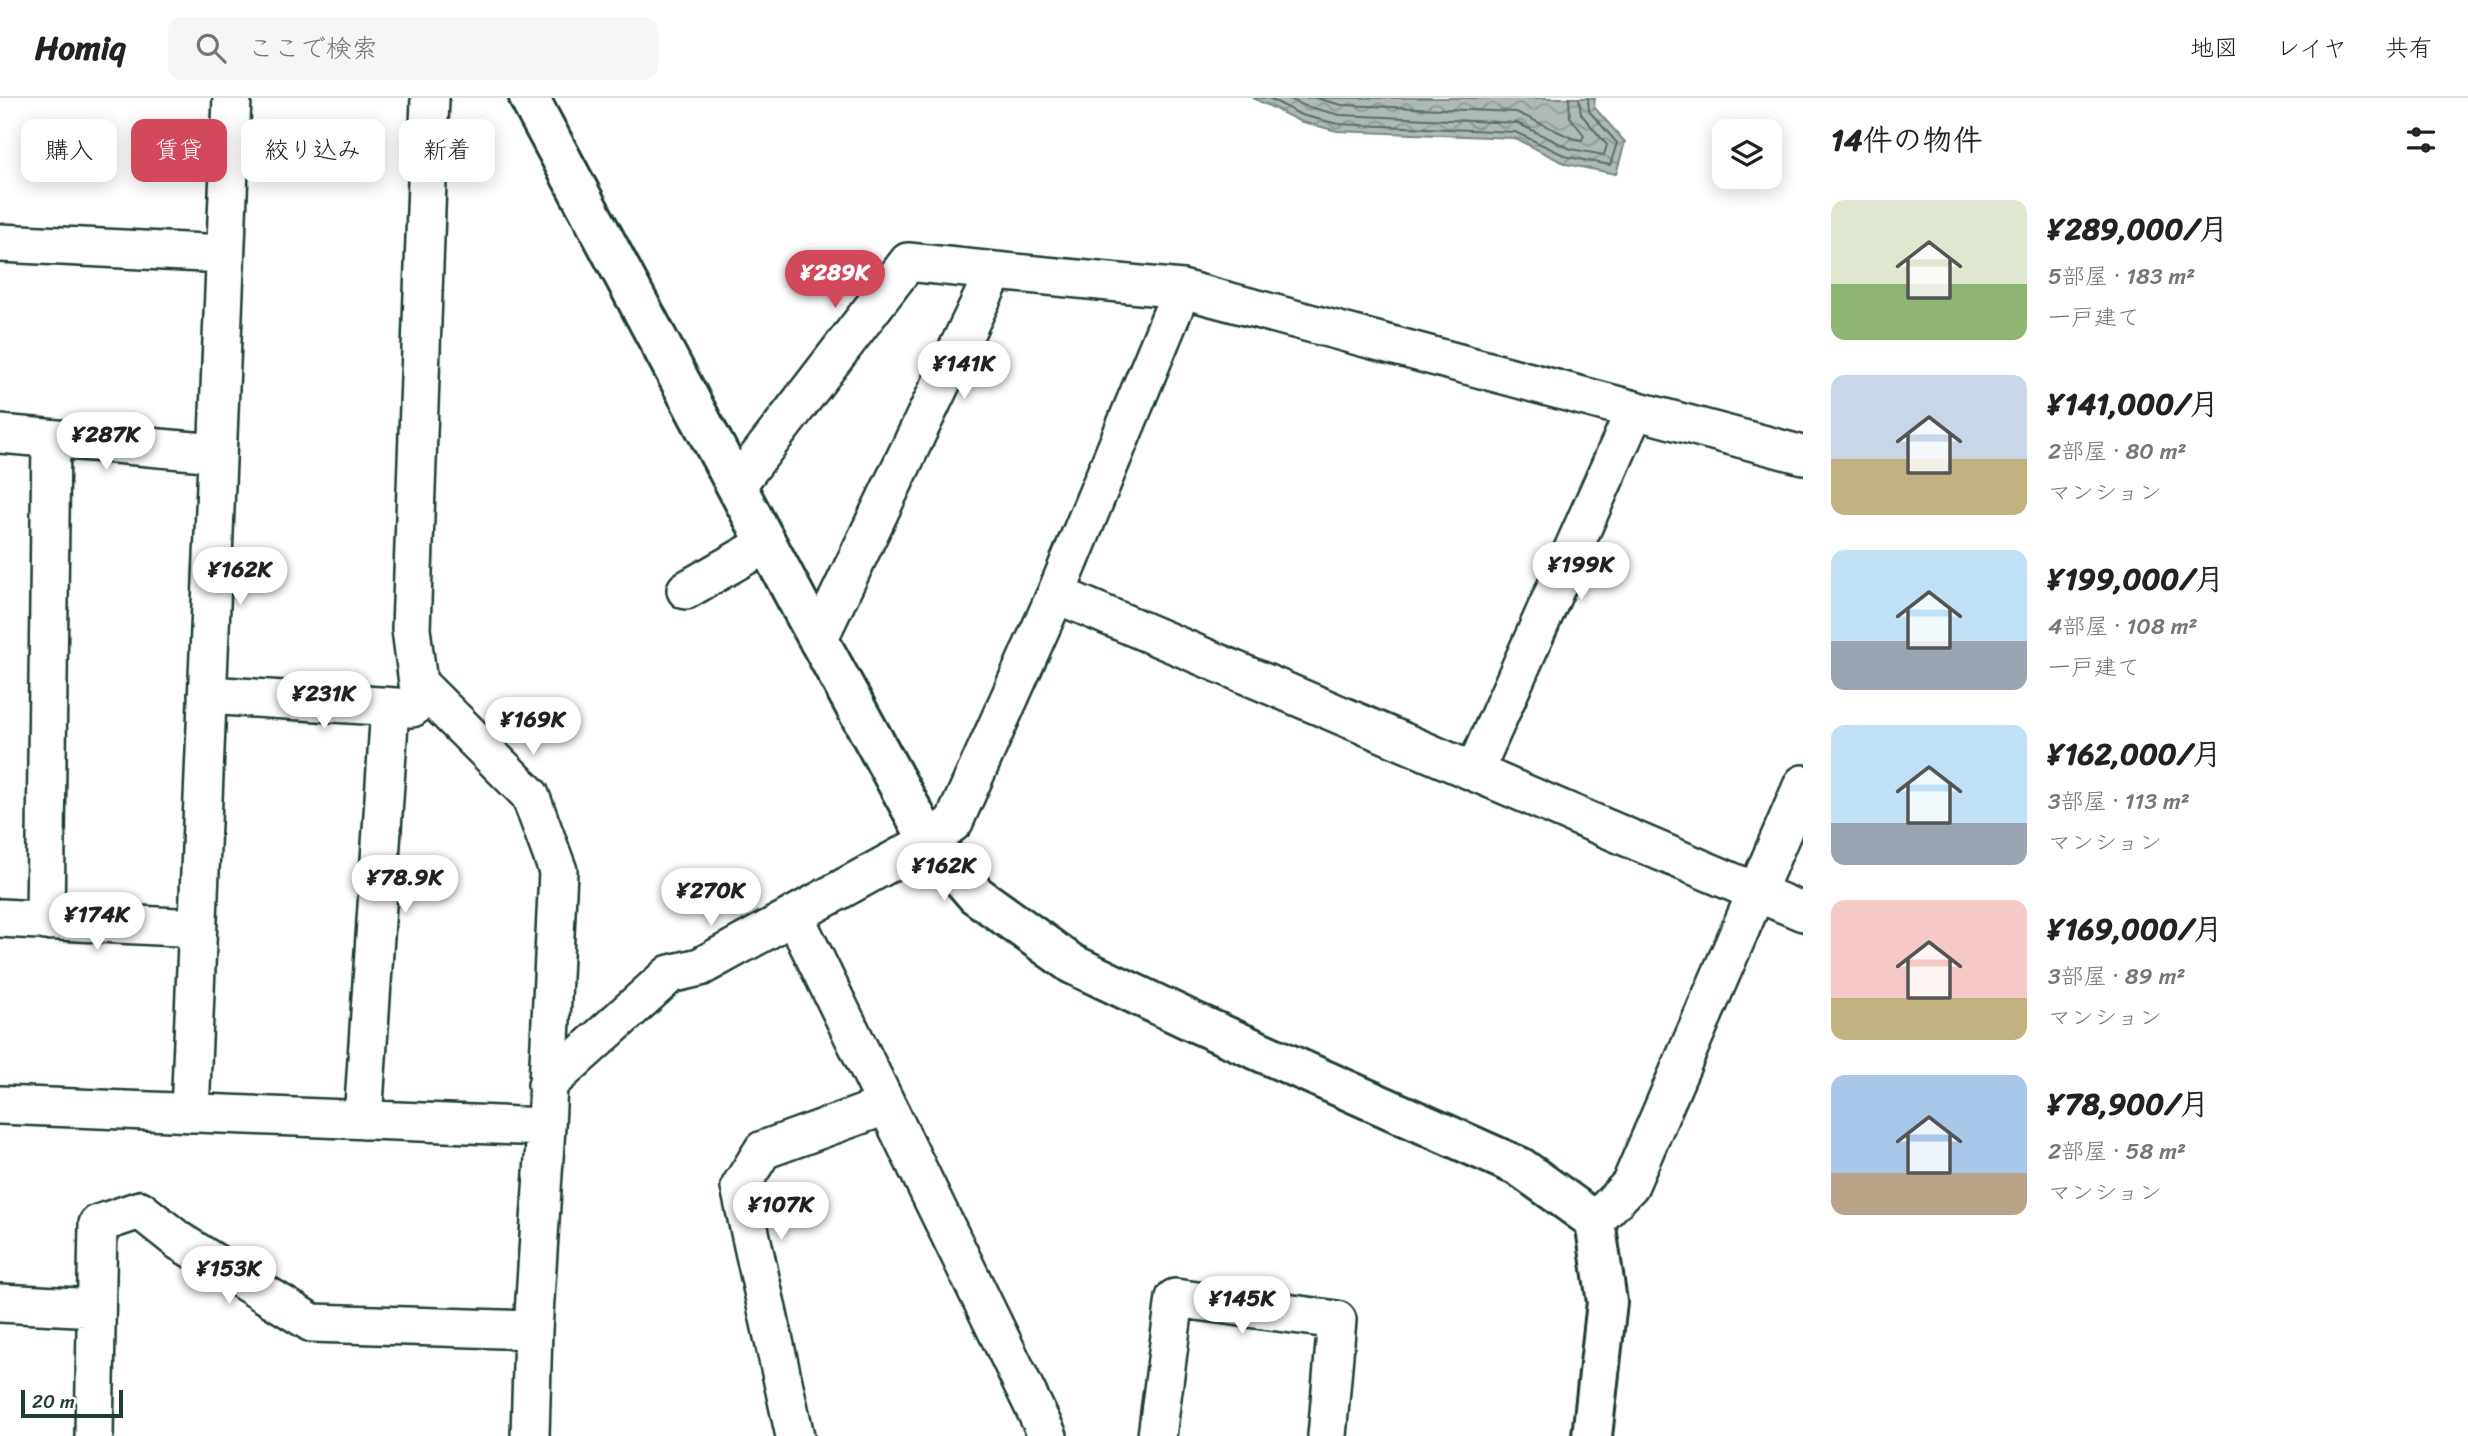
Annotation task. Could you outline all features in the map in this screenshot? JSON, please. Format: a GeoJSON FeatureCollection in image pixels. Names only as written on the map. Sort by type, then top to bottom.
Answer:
{"type":"FeatureCollection","features":[{"type":"Feature","properties":{"kind":"street"},"geometry":{"type":"LineString","coordinates":[[190,1113],[232,98]]}},
{"type":"Feature","properties":{"kind":"street"},"geometry":{"type":"LineString","coordinates":[[430,98],[411,629],[418,683],[530,795],[558,870],[533,1329],[530,1436]]}},
{"type":"Feature","properties":{"kind":"street"},"geometry":{"type":"LineString","coordinates":[[529,98],[766,544],[929,841],[976,895],[1072,964],[1194,1022],[1520,1167],[1595,1221],[1607,1303],[1592,1436]]}},
{"type":"Feature","properties":{"kind":"street"},"geometry":{"type":"LineString","coordinates":[[0,243],[225,254]]}},
{"type":"Feature","properties":{"kind":"street"},"geometry":{"type":"LineString","coordinates":[[736,486],[908,262],[1182,289],[1803,455]]}},
{"type":"Feature","properties":{"kind":"street"},"geometry":{"type":"LineString","coordinates":[[818,639],[995,271]]}},
{"type":"Feature","properties":{"kind":"street"},"geometry":{"type":"LineString","coordinates":[[547,1085],[670,974],[700,967],[929,841],[954,822],[1056,594],[1182,289]]}},
{"type":"Feature","properties":{"kind":"street"},"geometry":{"type":"LineString","coordinates":[[1474,772],[1635,410]]}},
{"type":"Feature","properties":{"kind":"street"},"geometry":{"type":"LineString","coordinates":[[0,434],[217,453]]}},
{"type":"Feature","properties":{"kind":"street"},"geometry":{"type":"LineString","coordinates":[[45,921],[51,439]]}},
{"type":"Feature","properties":{"kind":"street"},"geometry":{"type":"LineString","coordinates":[[686,590],[766,544]]}},
{"type":"Feature","properties":{"kind":"street"},"geometry":{"type":"LineString","coordinates":[[1056,594],[1803,912]]}},
{"type":"Feature","properties":{"kind":"street"},"geometry":{"type":"LineString","coordinates":[[207,695],[445,710]]}},
{"type":"Feature","properties":{"kind":"street"},"geometry":{"type":"LineString","coordinates":[[363,1120],[390,707]]}},
{"type":"Feature","properties":{"kind":"street"},"geometry":{"type":"LineString","coordinates":[[1595,1221],[1630,1185],[1803,784]]}},
{"type":"Feature","properties":{"kind":"street"},"geometry":{"type":"LineString","coordinates":[[794,915],[1048,1436]]}},
{"type":"Feature","properties":{"kind":"street"},"geometry":{"type":"LineString","coordinates":[[0,918],[197,928]]}},
{"type":"Feature","properties":{"kind":"street"},"geometry":{"type":"LineString","coordinates":[[0,1105],[545,1127]]}},
{"type":"Feature","properties":{"kind":"street"},"geometry":{"type":"LineString","coordinates":[[795,1436],[740,1187],[763,1150],[885,1106]]}},
{"type":"Feature","properties":{"kind":"street"},"geometry":{"type":"LineString","coordinates":[[94,1436],[98,1224],[140,1210],[179,1241],[312,1323],[533,1329]]}},
{"type":"Feature","properties":{"kind":"street"},"geometry":{"type":"LineString","coordinates":[[1157,1436],[1175,1298],[1337,1320],[1327,1436]]}},
{"type":"Feature","properties":{"kind":"street"},"geometry":{"type":"LineString","coordinates":[[0,1303],[96,1308]]}},
{"type":"Feature","properties":{"kind":"water"},"geometry":{"type":"Polygon","coordinates":[[[1253,98],[1595,98],[1594,107],[1625,142],[1616,174],[1566,164],[1514,138],[1337,131],[1299,121],[1253,98]]]}}]}
